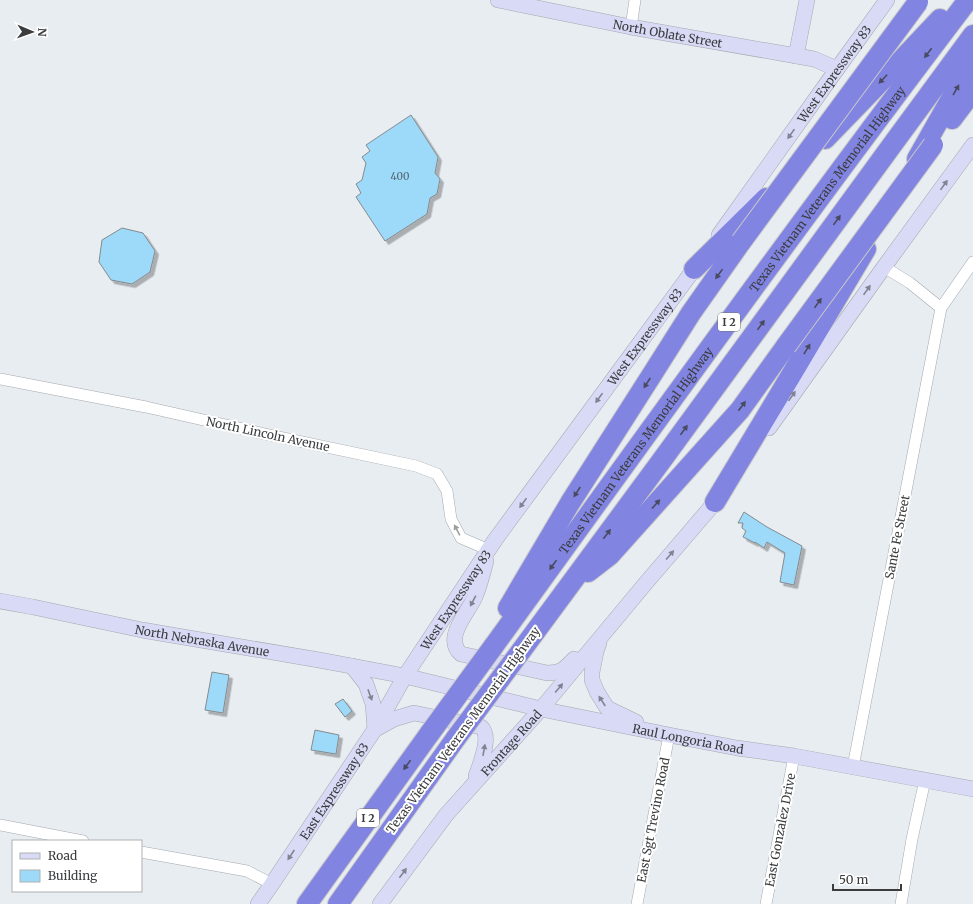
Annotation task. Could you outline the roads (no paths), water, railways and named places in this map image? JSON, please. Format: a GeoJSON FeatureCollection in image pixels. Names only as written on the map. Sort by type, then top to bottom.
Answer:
{"type":"FeatureCollection","features":[{"type":"Feature","properties":{"kind":"highway"},"geometry":{"type":"LineString","coordinates":[[694,269],[814,150],[958,0]]}},
{"type":"Feature","properties":{"kind":"highway","name":"Texas Vietnam Veterans Memorial Highway"},"geometry":{"type":"LineString","coordinates":[[307,904],[636,449],[968,0]]}},
{"type":"Feature","properties":{"kind":"highway"},"geometry":{"type":"LineString","coordinates":[[493,647],[509,604],[570,503],[691,313],[741,242],[919,1]]}},
{"type":"Feature","properties":{"kind":"highway","name":"Texas Vietnam Veterans Memorial Highway"},"geometry":{"type":"LineString","coordinates":[[339,904],[456,738],[973,36]]}},
{"type":"Feature","properties":{"kind":"highway"},"geometry":{"type":"LineString","coordinates":[[715,502],[861,258],[973,58]]}},
{"type":"Feature","properties":{"kind":"highway"},"geometry":{"type":"LineString","coordinates":[[567,588],[610,555],[740,410],[973,91]]}},
{"type":"Feature","properties":{"kind":"highway"},"geometry":{"type":"LineString","coordinates":[[297,904],[386,793]]}},
{"type":"Feature","properties":{"kind":"main road","name":"North Oblate Street"},"geometry":{"type":"LineString","coordinates":[[498,0],[631,27],[814,59],[837,69]]}},
{"type":"Feature","properties":{"kind":"main road"},"geometry":{"type":"LineString","coordinates":[[796,56],[807,0]]}},
{"type":"Feature","properties":{"kind":"main road","name":"West Expressway 83"},"geometry":{"type":"LineString","coordinates":[[406,676],[489,550],[740,207],[887,0]]}},
{"type":"Feature","properties":{"kind":"main road"},"geometry":{"type":"LineString","coordinates":[[715,502],[884,267],[972,149]]}},
{"type":"Feature","properties":{"kind":"main road","name":"Frontage Road"},"geometry":{"type":"LineString","coordinates":[[380,904],[446,815],[541,708],[715,502]]}},
{"type":"Feature","properties":{"kind":"main road"},"geometry":{"type":"LineString","coordinates":[[489,550],[481,584],[474,600],[457,628],[454,639],[458,651],[461,654],[547,673],[553,673],[562,671],[589,644],[603,634]]}},
{"type":"Feature","properties":{"kind":"main road","name":"North Nebraska Avenue"},"geometry":{"type":"LineString","coordinates":[[0,601],[142,630],[406,676]]}},
{"type":"Feature","properties":{"kind":"main road"},"geometry":{"type":"LineString","coordinates":[[603,634],[596,652],[592,672],[592,680],[597,692],[607,708],[664,734]]}},
{"type":"Feature","properties":{"kind":"main road"},"geometry":{"type":"LineString","coordinates":[[352,666],[366,684],[373,704],[375,730],[394,719],[414,713],[482,728],[485,733],[482,761],[471,787]]}},
{"type":"Feature","properties":{"kind":"main road","name":"Raul Longoria Road"},"geometry":{"type":"LineString","coordinates":[[406,676],[541,708],[664,734],[973,789]]}},
{"type":"Feature","properties":{"kind":"main road","name":"East Expressway 83"},"geometry":{"type":"LineString","coordinates":[[258,904],[375,730],[406,676]]}},
{"type":"Feature","properties":{"kind":"street"},"geometry":{"type":"LineString","coordinates":[[631,27],[635,0]]}},
{"type":"Feature","properties":{"kind":"street","name":"Sante Fe Street"},"geometry":{"type":"LineString","coordinates":[[853,767],[941,308],[973,262]]}},
{"type":"Feature","properties":{"kind":"street"},"geometry":{"type":"LineString","coordinates":[[884,267],[910,283],[941,308]]}},
{"type":"Feature","properties":{"kind":"street","name":"North Lincoln Avenue"},"geometry":{"type":"LineString","coordinates":[[0,378],[146,407],[416,466],[438,474],[447,491],[451,519],[461,538],[489,550]]}},
{"type":"Feature","properties":{"kind":"street","name":"East Sgt Trevino Road"},"geometry":{"type":"LineString","coordinates":[[637,904],[664,734]]}},
{"type":"Feature","properties":{"kind":"street","name":"East Gonzalez Drive"},"geometry":{"type":"LineString","coordinates":[[766,904],[794,756]]}},
{"type":"Feature","properties":{"kind":"street"},"geometry":{"type":"LineString","coordinates":[[901,904],[912,839],[925,780]]}},
{"type":"Feature","properties":{"kind":"street"},"geometry":{"type":"LineString","coordinates":[[0,825],[78,840]]}},
{"type":"Feature","properties":{"kind":"street"},"geometry":{"type":"LineString","coordinates":[[142,852],[247,871],[272,884]]}}]}
